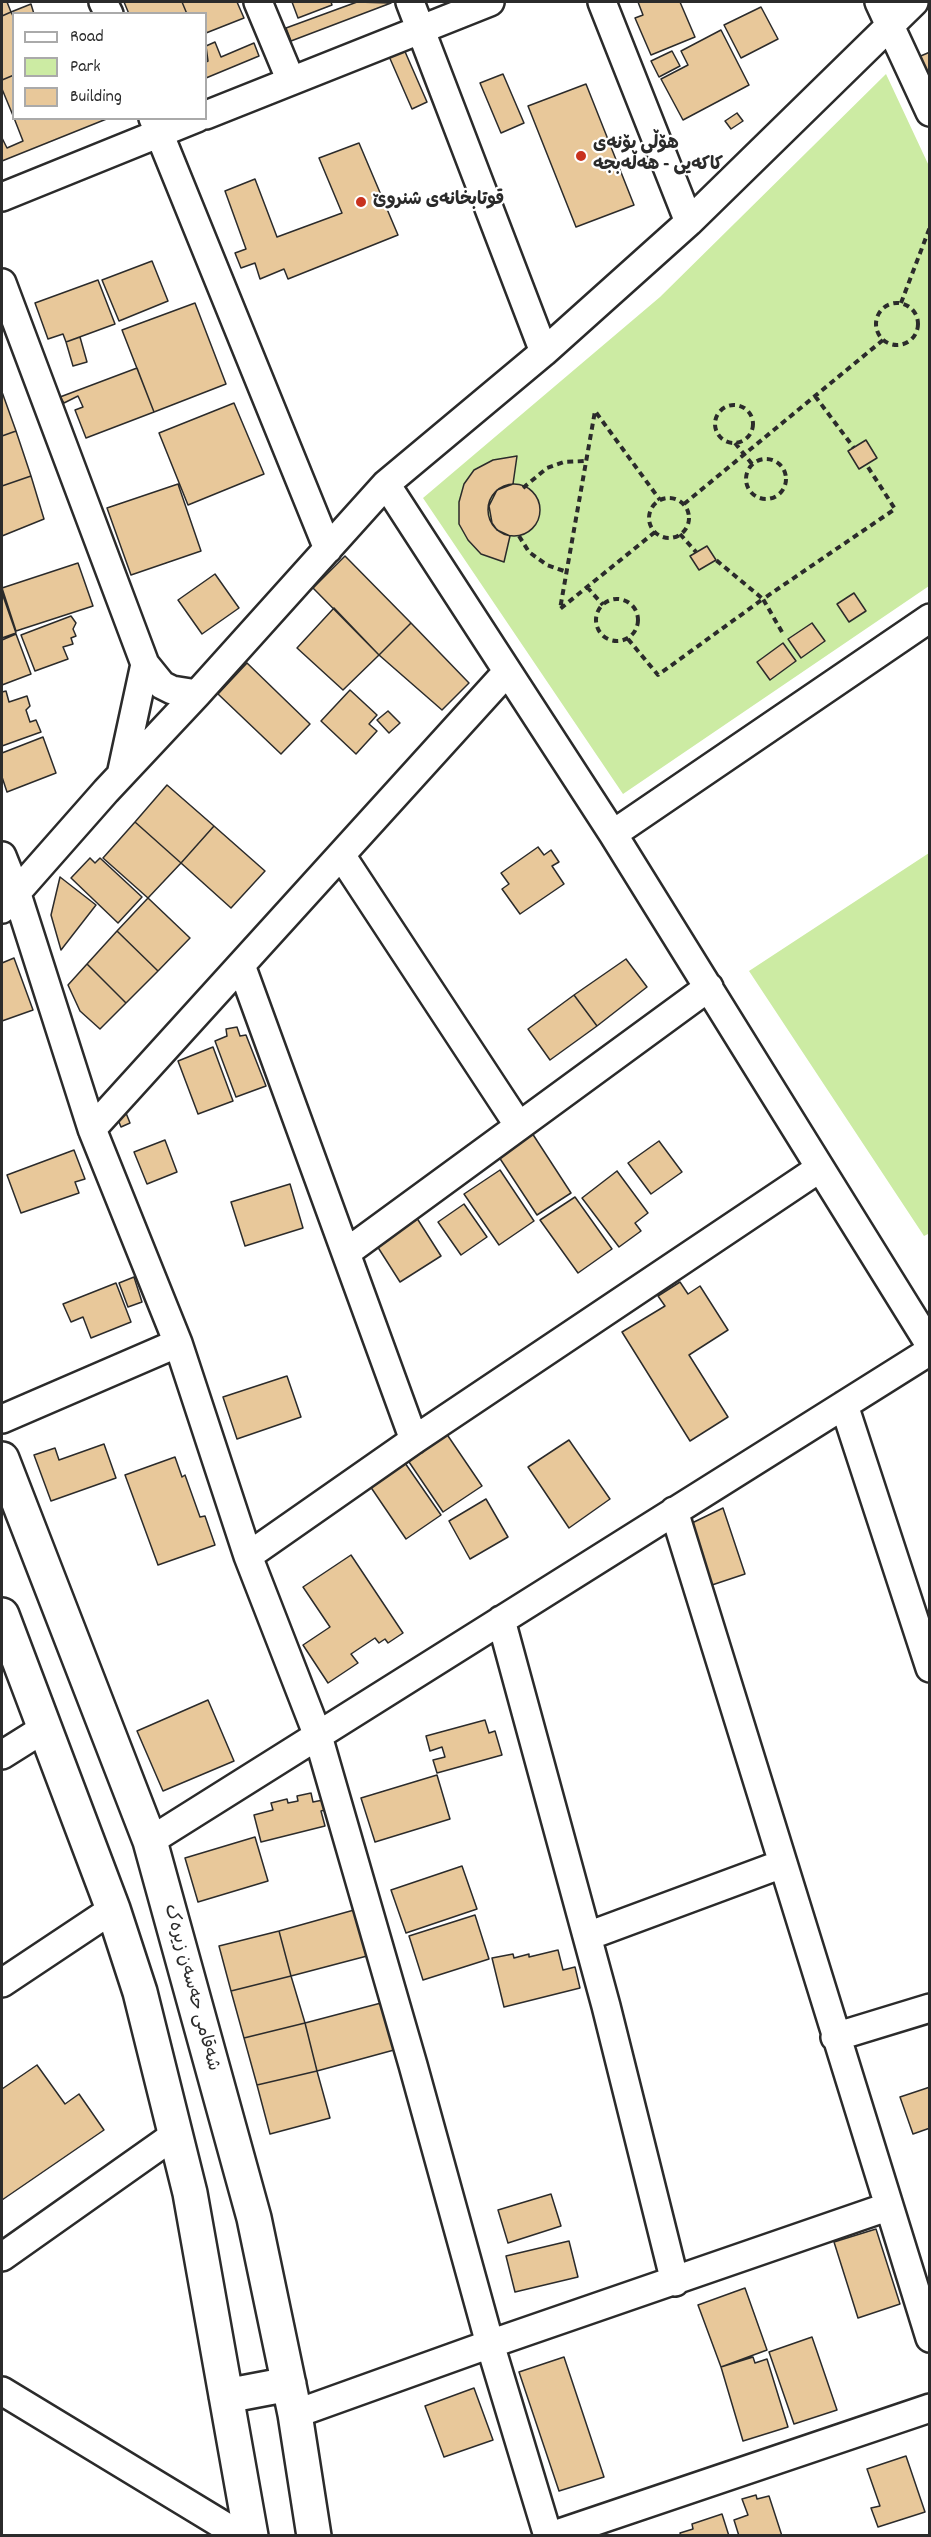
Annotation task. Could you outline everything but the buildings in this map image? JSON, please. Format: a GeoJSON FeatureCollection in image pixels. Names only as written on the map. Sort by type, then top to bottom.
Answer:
{"type":"FeatureCollection","features":[{"type":"Feature","properties":{"kind":"main road","name":"شەقامی حەسەن زیرەک"},"geometry":{"type":"LineString","coordinates":[[2,1459],[150,1841],[254,2218],[292,2399],[314,2535]]}},
{"type":"Feature","properties":{"kind":"main road"},"geometry":{"type":"LineString","coordinates":[[2,1615],[113,1909],[140,1992],[190,2193],[251,2535]]}},
{"type":"Feature","properties":{"kind":"main road"},"geometry":{"type":"LineString","coordinates":[[226,2396],[292,2399]]}},
{"type":"Feature","properties":{"kind":"street"},"geometry":{"type":"LineString","coordinates":[[258,2],[291,81]]}},
{"type":"Feature","properties":{"kind":"street"},"geometry":{"type":"LineString","coordinates":[[410,2],[544,352]]}},
{"type":"Feature","properties":{"kind":"street"},"geometry":{"type":"LineString","coordinates":[[207,115],[490,2]]}},
{"type":"Feature","properties":{"kind":"street"},"geometry":{"type":"LineString","coordinates":[[602,2],[689,222]]}},
{"type":"Feature","properties":{"kind":"street"},"geometry":{"type":"LineString","coordinates":[[9,900],[386,484],[544,352],[689,222],[885,14],[914,2]]}},
{"type":"Feature","properties":{"kind":"street"},"geometry":{"type":"LineString","coordinates":[[885,14],[930,112]]}},
{"type":"Feature","properties":{"kind":"street"},"geometry":{"type":"LineString","coordinates":[[2,197],[156,126],[187,120]]}},
{"type":"Feature","properties":{"kind":"street"},"geometry":{"type":"LineString","coordinates":[[156,126],[328,549]]}},
{"type":"Feature","properties":{"kind":"street"},"geometry":{"type":"LineString","coordinates":[[2,283],[145,664],[162,685],[172,690],[198,694]]}},
{"type":"Feature","properties":{"kind":"street"},"geometry":{"type":"LineString","coordinates":[[386,484],[614,834],[930,1345]]}},
{"type":"Feature","properties":{"kind":"street"},"geometry":{"type":"LineString","coordinates":[[614,834],[930,618]]}},
{"type":"Feature","properties":{"kind":"street"},"geometry":{"type":"LineString","coordinates":[[121,775],[145,664]]}},
{"type":"Feature","properties":{"kind":"street"},"geometry":{"type":"LineString","coordinates":[[92,1129],[507,672]]}},
{"type":"Feature","properties":{"kind":"street"},"geometry":{"type":"LineString","coordinates":[[341,855],[519,1126]]}},
{"type":"Feature","properties":{"kind":"street"},"geometry":{"type":"LineString","coordinates":[[2,856],[9,900],[92,1129],[178,1344],[248,1556],[318,1736],[413,2065],[490,2344],[549,2535],[930,2408]]}},
{"type":"Feature","properties":{"kind":"street"},"geometry":{"type":"LineString","coordinates":[[241,965],[414,1440]]}},
{"type":"Feature","properties":{"kind":"street"},"geometry":{"type":"LineString","coordinates":[[346,1252],[710,987]]}},
{"type":"Feature","properties":{"kind":"street"},"geometry":{"type":"LineString","coordinates":[[248,1556],[414,1440],[820,1168]]}},
{"type":"Feature","properties":{"kind":"street"},"geometry":{"type":"LineString","coordinates":[[2,1419],[178,1344]]}},
{"type":"Feature","properties":{"kind":"street"},"geometry":{"type":"LineString","coordinates":[[150,1841],[930,1351]]}},
{"type":"Feature","properties":{"kind":"street"},"geometry":{"type":"LineString","coordinates":[[844,1405],[930,1668]]}},
{"type":"Feature","properties":{"kind":"street"},"geometry":{"type":"LineString","coordinates":[[674,1511],[887,2207],[930,2338]]}},
{"type":"Feature","properties":{"kind":"street"},"geometry":{"type":"LineString","coordinates":[[501,1620],[588,1936],[675,2282]]}},
{"type":"Feature","properties":{"kind":"street"},"geometry":{"type":"LineString","coordinates":[[2,1755],[45,1728]]}},
{"type":"Feature","properties":{"kind":"street"},"geometry":{"type":"LineString","coordinates":[[588,1936],[782,1864]]}},
{"type":"Feature","properties":{"kind":"street"},"geometry":{"type":"LineString","coordinates":[[2,1983],[113,1909]]}},
{"type":"Feature","properties":{"kind":"street"},"geometry":{"type":"LineString","coordinates":[[835,2037],[930,2008]]}},
{"type":"Feature","properties":{"kind":"street"},"geometry":{"type":"LineString","coordinates":[[2,2257],[176,2134]]}},
{"type":"Feature","properties":{"kind":"street"},"geometry":{"type":"LineString","coordinates":[[292,2399],[490,2344],[887,2207]]}},
{"type":"Feature","properties":{"kind":"street"},"geometry":{"type":"LineString","coordinates":[[2,2391],[241,2535]]}},
{"type":"Feature","properties":{"kind":"path"},"geometry":{"type":"LineString","coordinates":[[901,303],[930,227]]}},
{"type":"Feature","properties":{"kind":"path"},"geometry":{"type":"LineString","coordinates":[[901,303],[913,310],[917,316],[917,330],[914,337],[903,345],[889,344],[883,340],[876,329],[877,315],[887,305],[901,303]]}},
{"type":"Feature","properties":{"kind":"path"},"geometry":{"type":"LineString","coordinates":[[684,504],[883,340]]}},
{"type":"Feature","properties":{"kind":"path"},"geometry":{"type":"LineString","coordinates":[[815,396],[854,448]]}},
{"type":"Feature","properties":{"kind":"path"},"geometry":{"type":"LineString","coordinates":[[735,443],[741,442],[750,433],[752,421],[746,410],[735,405],[723,408],[719,412],[715,424],[718,435],[723,440],[735,443],[752,464]]}},
{"type":"Feature","properties":{"kind":"path"},"geometry":{"type":"LineString","coordinates":[[655,532],[560,609],[595,411],[660,500]]}},
{"type":"Feature","properties":{"kind":"path"},"geometry":{"type":"LineString","coordinates":[[771,459],[782,466],[787,478],[779,495],[766,500],[753,495],[748,490],[746,476],[752,464],[771,459]]}},
{"type":"Feature","properties":{"kind":"path"},"geometry":{"type":"LineString","coordinates":[[524,488],[547,468],[564,462],[586,461]]}},
{"type":"Feature","properties":{"kind":"path"},"geometry":{"type":"LineString","coordinates":[[628,639],[658,675],[763,599],[895,509],[866,464]]}},
{"type":"Feature","properties":{"kind":"path"},"geometry":{"type":"LineString","coordinates":[[673,498],[684,504],[688,510],[688,524],[680,534],[668,537],[655,532],[650,521],[651,508],[660,500],[673,498]]}},
{"type":"Feature","properties":{"kind":"path"},"geometry":{"type":"LineString","coordinates":[[680,534],[696,552]]}},
{"type":"Feature","properties":{"kind":"path"},"geometry":{"type":"LineString","coordinates":[[519,536],[529,552],[547,565],[567,572]]}},
{"type":"Feature","properties":{"kind":"path"},"geometry":{"type":"LineString","coordinates":[[716,560],[763,599],[782,632]]}},
{"type":"Feature","properties":{"kind":"path"},"geometry":{"type":"LineString","coordinates":[[587,587],[603,605]]}},
{"type":"Feature","properties":{"kind":"path"},"geometry":{"type":"LineString","coordinates":[[622,600],[634,608],[638,621],[633,634],[628,639],[614,641],[602,635],[598,630],[596,617],[608,601],[622,600]]}},
{"type":"Feature","properties":{"kind":"green space"},"geometry":{"type":"Polygon","coordinates":[[[886,74],[929,166],[929,586],[623,794],[423,498],[660,297],[886,74]]]}},
{"type":"Feature","properties":{"kind":"green space"},"geometry":{"type":"Polygon","coordinates":[[[929,853],[930,1233],[924,1236],[749,971],[929,853]]]}},
{"type":"Feature","properties":{"kind":"place","name":"ھۆڵی بۆنەی کاکەیی - هەڵەبجە"},"geometry":{"type":"Point","coordinates":[581,156]}},
{"type":"Feature","properties":{"kind":"place","name":"قوتابخانەی شنروێ"},"geometry":{"type":"Point","coordinates":[361,202]}}]}
